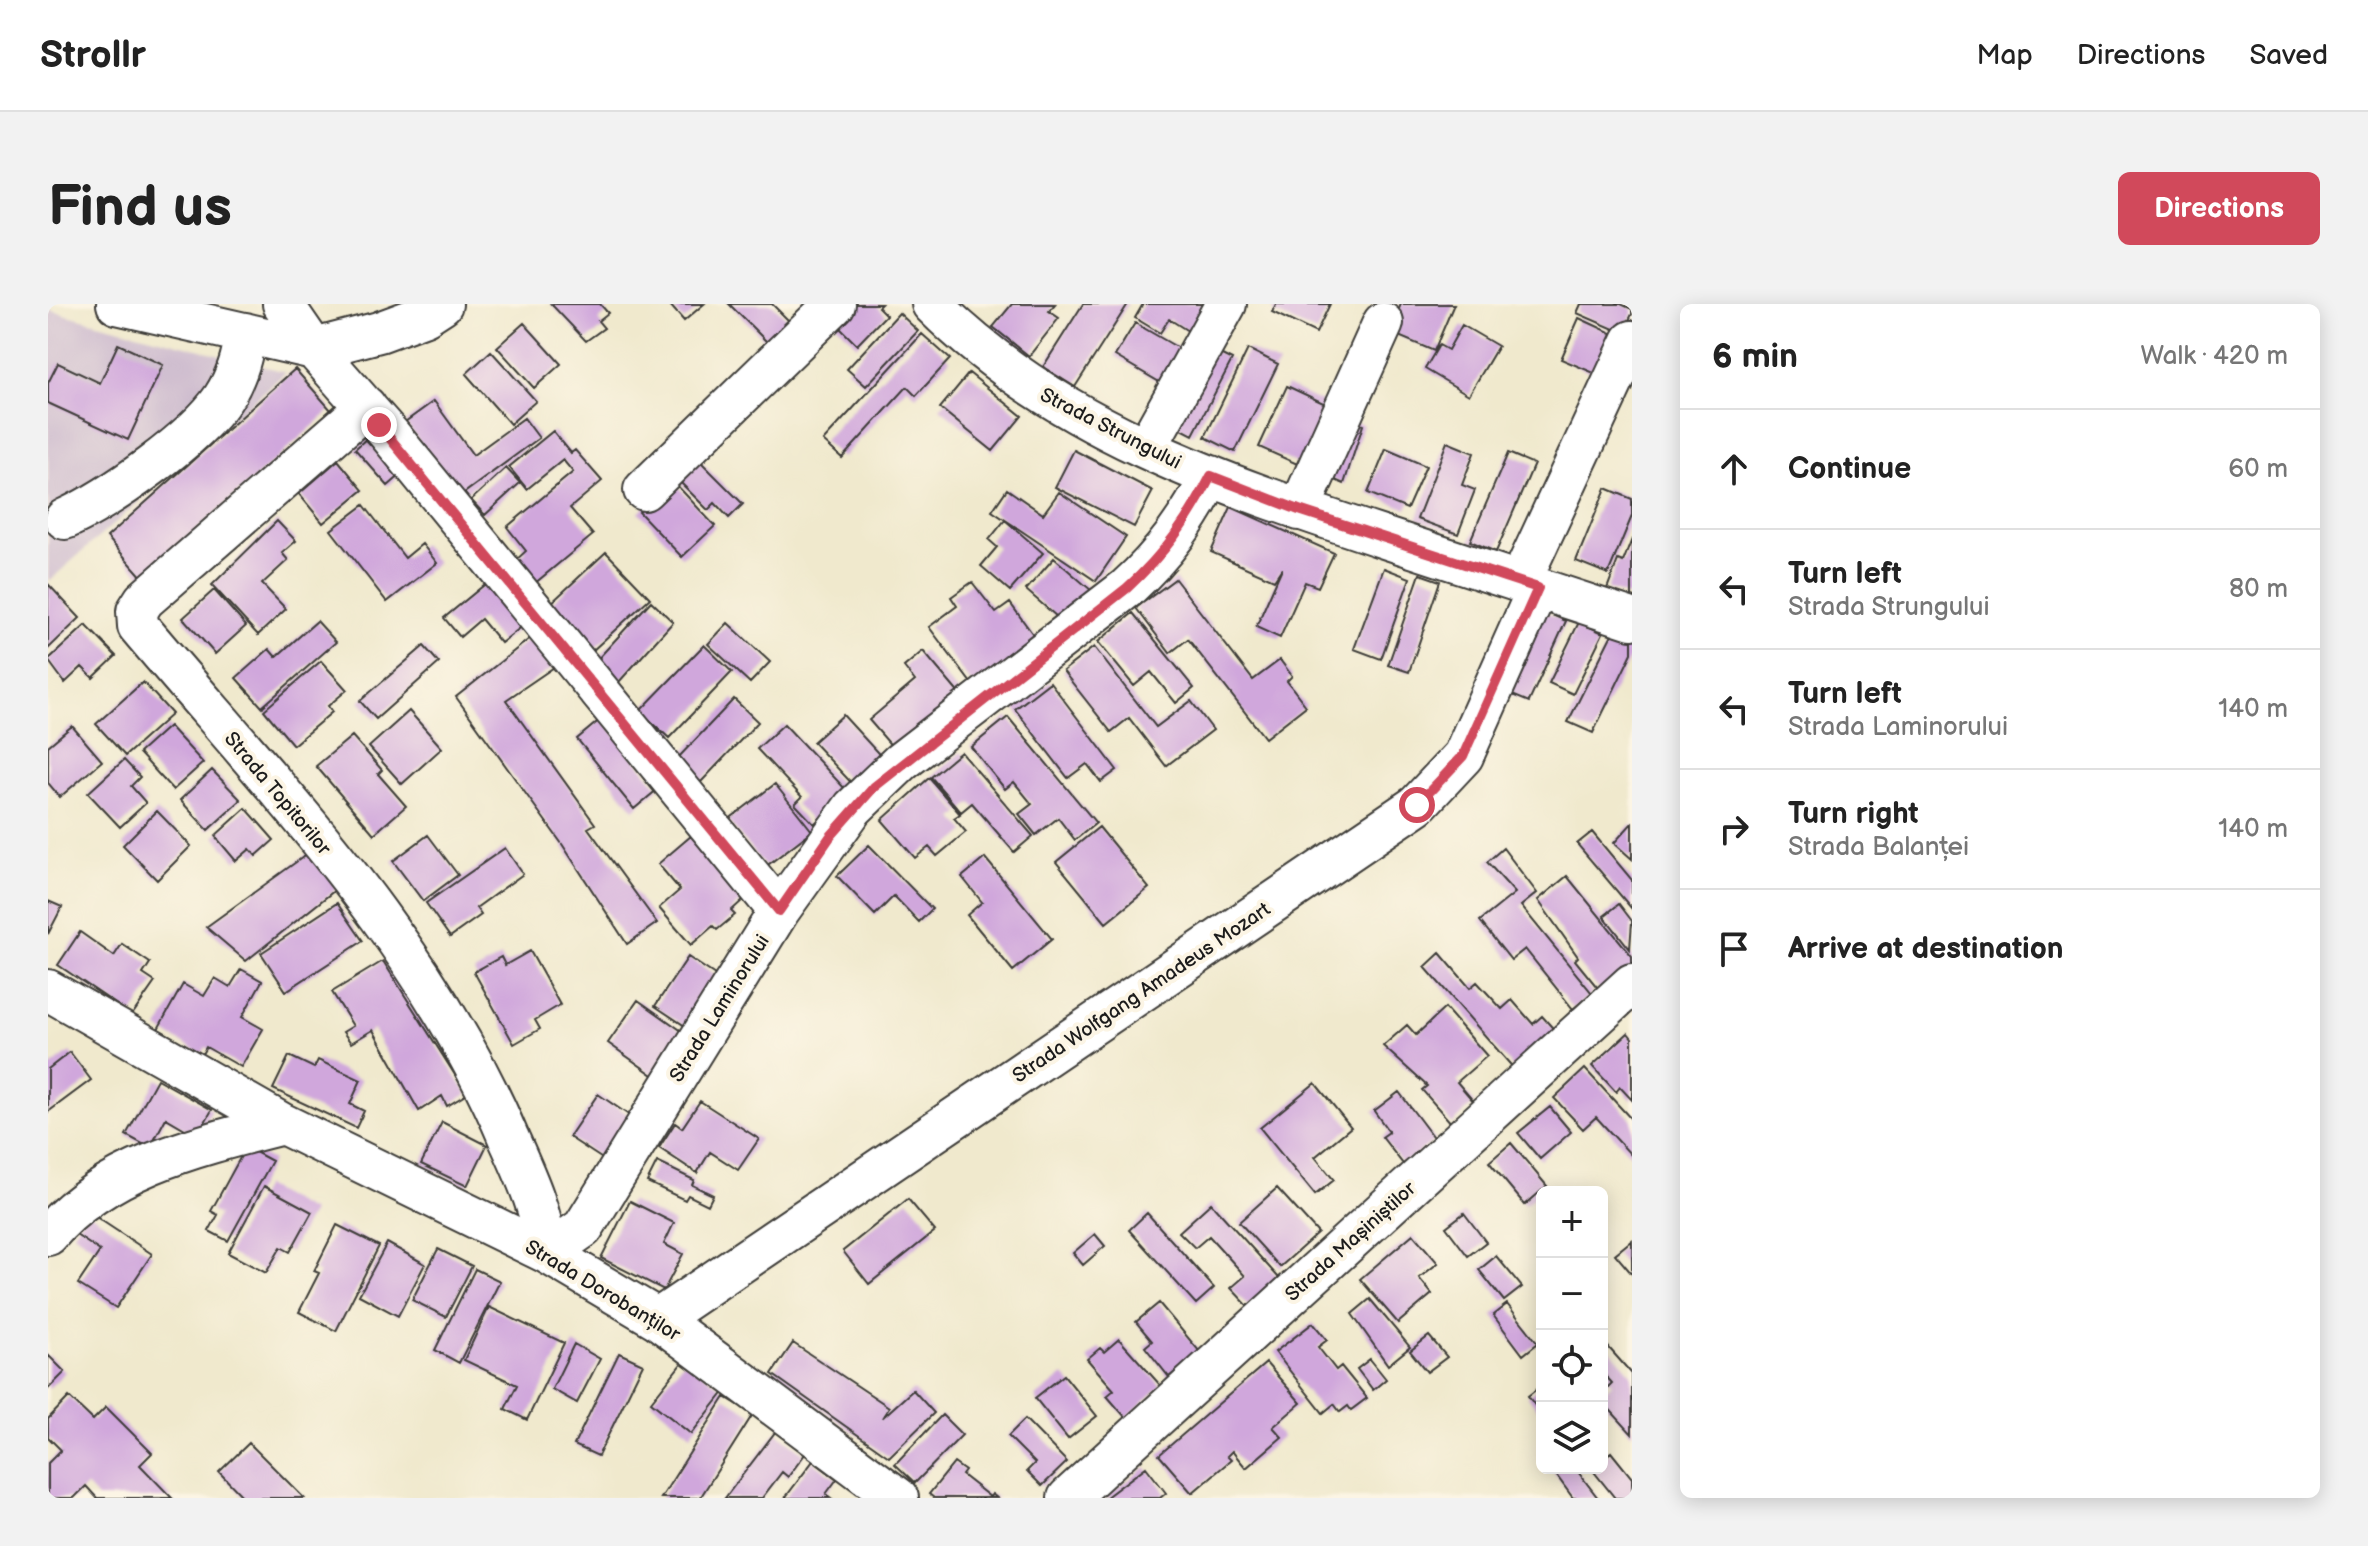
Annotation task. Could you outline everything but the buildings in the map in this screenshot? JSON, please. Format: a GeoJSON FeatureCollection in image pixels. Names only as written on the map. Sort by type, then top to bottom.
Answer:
{"type":"FeatureCollection","features":[{"type":"Feature","properties":{"kind":"street"},"geometry":{"type":"LineString","coordinates":[[117,304],[314,349],[414,320],[442,304]]}},
{"type":"Feature","properties":{"kind":"street"},"geometry":{"type":"LineString","coordinates":[[283,304],[314,349],[366,407],[779,911]]}},
{"type":"Feature","properties":{"kind":"street"},"geometry":{"type":"LineString","coordinates":[[644,490],[835,304]]}},
{"type":"Feature","properties":{"kind":"street","name":"Strada Strungului"},"geometry":{"type":"LineString","coordinates":[[932,304],[987,355],[1028,385],[1074,413],[1146,448],[1299,510],[1632,619]]}},
{"type":"Feature","properties":{"kind":"street"},"geometry":{"type":"LineString","coordinates":[[1146,448],[1226,304]]}},
{"type":"Feature","properties":{"kind":"street"},"geometry":{"type":"LineString","coordinates":[[1299,510],[1383,323]]}},
{"type":"Feature","properties":{"kind":"street"},"geometry":{"type":"LineString","coordinates":[[65,519],[91,507],[192,430],[223,398],[243,357],[245,333]]}},
{"type":"Feature","properties":{"kind":"street","name":"Strada Wolfgang Amadeus Mozart"},"geometry":{"type":"LineString","coordinates":[[658,1319],[1417,805],[1463,756],[1529,585],[1632,341]]}},
{"type":"Feature","properties":{"kind":"street","name":"Strada Topitorilor"},"geometry":{"type":"LineString","coordinates":[[366,407],[144,600],[137,611],[138,626],[368,898],[417,966],[458,1033],[496,1107],[542,1216],[547,1253]]}},
{"type":"Feature","properties":{"kind":"street","name":"Strada Laminorului"},"geometry":{"type":"LineString","coordinates":[[547,1253],[583,1228],[779,911],[830,837],[874,787],[1127,588],[1161,557],[1185,525],[1211,476]]}},
{"type":"Feature","properties":{"kind":"street","name":"Strada Mașiniștilor"},"geometry":{"type":"LineString","coordinates":[[1068,1498],[1632,984]]}},
{"type":"Feature","properties":{"kind":"street","name":"Strada Dorobanților"},"geometry":{"type":"LineString","coordinates":[[48,990],[283,1124],[547,1253],[658,1319],[898,1498]]}},
{"type":"Feature","properties":{"kind":"street"},"geometry":{"type":"LineString","coordinates":[[48,1235],[71,1208],[113,1182],[167,1157],[283,1124]]}},
{"type":"Feature","properties":{"kind":"shaded area"},"geometry":{"type":"Polygon","coordinates":[[[48,310],[286,372],[48,582],[48,310]]]}},
{"type":"Feature","properties":{"kind":"route"},"geometry":{"type":"LineString","coordinates":[[379,425],[779,911],[830,837],[874,787],[901,762],[1127,588],[1161,557],[1185,525],[1211,476],[1299,510],[1538,588],[1488,706],[1463,756],[1417,805]]}}]}
